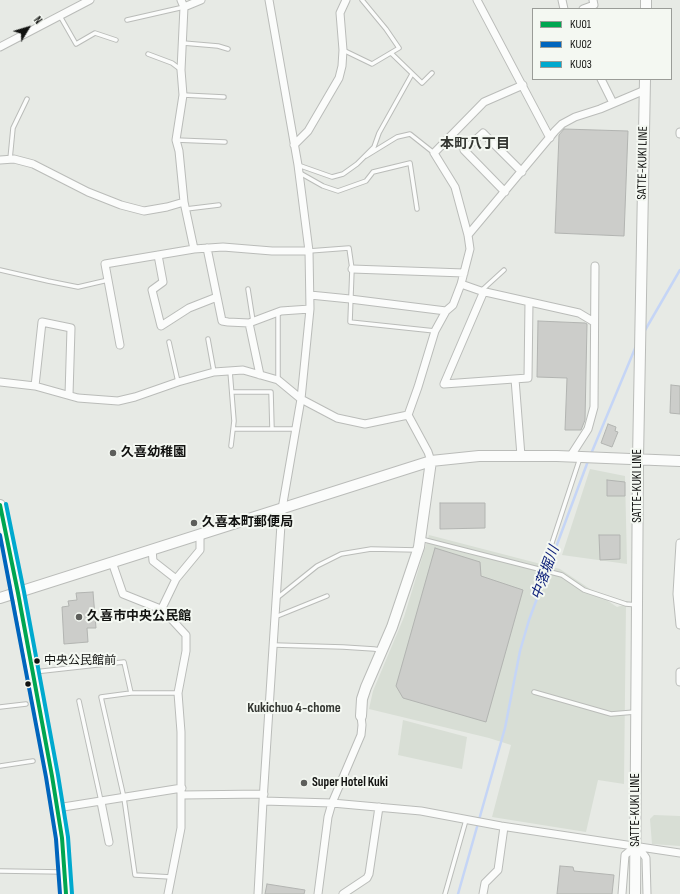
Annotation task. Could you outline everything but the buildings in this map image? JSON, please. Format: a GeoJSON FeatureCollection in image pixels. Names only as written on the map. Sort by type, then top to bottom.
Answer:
{"type":"FeatureCollection","features":[{"type":"Feature","properties":{"kind":"main road","name":"SATTE-KUKI LINE"},"geometry":{"type":"LineString","coordinates":[[635,894],[638,460],[645,80]]}},
{"type":"Feature","properties":{"kind":"main road"},"geometry":{"type":"LineString","coordinates":[[0,598],[431,462],[479,456],[575,457],[680,461]]}},
{"type":"Feature","properties":{"kind":"main road"},"geometry":{"type":"LineString","coordinates":[[362,716],[362,699],[366,687],[392,627],[418,550],[431,462]]}},
{"type":"Feature","properties":{"kind":"main road"},"geometry":{"type":"LineString","coordinates":[[0,505],[33,672],[57,808],[65,872],[66,894]]}},
{"type":"Feature","properties":{"kind":"street"},"geometry":{"type":"LineString","coordinates":[[0,47],[90,0]]}},
{"type":"Feature","properties":{"kind":"street"},"geometry":{"type":"LineString","coordinates":[[194,249],[184,206],[179,151],[176,140],[183,96],[181,70],[183,42],[182,3],[201,0]]}},
{"type":"Feature","properties":{"kind":"street"},"geometry":{"type":"LineString","coordinates":[[258,894],[282,509],[301,399],[310,309],[309,251],[299,169],[269,0]]}},
{"type":"Feature","properties":{"kind":"street"},"geometry":{"type":"LineString","coordinates":[[294,145],[308,131],[339,78],[342,66],[343,50],[340,13],[346,0]]}},
{"type":"Feature","properties":{"kind":"street"},"geometry":{"type":"LineString","coordinates":[[477,0],[550,138]]}},
{"type":"Feature","properties":{"kind":"street"},"geometry":{"type":"LineString","coordinates":[[586,8],[594,5],[592,0]]}},
{"type":"Feature","properties":{"kind":"street"},"geometry":{"type":"LineString","coordinates":[[602,80],[613,103]]}},
{"type":"Feature","properties":{"kind":"street"},"geometry":{"type":"LineString","coordinates":[[431,462],[428,452],[408,415],[435,332],[446,311],[453,305],[461,284],[470,249],[455,187],[434,153],[484,102],[522,85]]}},
{"type":"Feature","properties":{"kind":"street"},"geometry":{"type":"LineString","coordinates":[[468,236],[562,124],[575,116],[600,109],[645,90]]}},
{"type":"Feature","properties":{"kind":"street"},"geometry":{"type":"LineString","coordinates":[[505,192],[464,150],[483,133],[522,172]]}},
{"type":"Feature","properties":{"kind":"street"},"geometry":{"type":"LineString","coordinates":[[0,160],[10,159],[33,164],[88,192],[121,205],[144,211],[184,206]]}},
{"type":"Feature","properties":{"kind":"street"},"geometry":{"type":"LineString","coordinates":[[120,345],[105,264],[207,248],[223,247],[272,251],[309,251]]}},
{"type":"Feature","properties":{"kind":"street"},"geometry":{"type":"LineString","coordinates":[[207,248],[222,321],[251,322],[278,312],[310,309]]}},
{"type":"Feature","properties":{"kind":"street"},"geometry":{"type":"LineString","coordinates":[[158,255],[163,282],[152,290],[161,326],[189,308],[217,297]]}},
{"type":"Feature","properties":{"kind":"street"},"geometry":{"type":"LineString","coordinates":[[575,457],[588,429],[594,407],[595,266]]}},
{"type":"Feature","properties":{"kind":"street"},"geometry":{"type":"LineString","coordinates":[[352,269],[464,273]]}},
{"type":"Feature","properties":{"kind":"street"},"geometry":{"type":"LineString","coordinates":[[461,284],[482,291],[579,313],[594,322]]}},
{"type":"Feature","properties":{"kind":"street"},"geometry":{"type":"LineString","coordinates":[[482,291],[444,384],[528,378],[530,302]]}},
{"type":"Feature","properties":{"kind":"street"},"geometry":{"type":"LineString","coordinates":[[310,295],[446,311]]}},
{"type":"Feature","properties":{"kind":"street"},"geometry":{"type":"LineString","coordinates":[[35,386],[42,322],[71,328],[69,395]]}},
{"type":"Feature","properties":{"kind":"street"},"geometry":{"type":"LineString","coordinates":[[251,322],[260,375]]}},
{"type":"Feature","properties":{"kind":"street"},"geometry":{"type":"LineString","coordinates":[[0,382],[35,386],[69,395],[103,401],[118,401],[214,372],[243,370],[278,380],[301,399],[337,418],[365,424],[408,415]]}},
{"type":"Feature","properties":{"kind":"street"},"geometry":{"type":"LineString","coordinates":[[515,379],[521,456]]}},
{"type":"Feature","properties":{"kind":"street"},"geometry":{"type":"LineString","coordinates":[[163,610],[163,606],[176,579],[200,550],[200,534]]}},
{"type":"Feature","properties":{"kind":"street"},"geometry":{"type":"LineString","coordinates":[[680,543],[678,594],[680,625]]}},
{"type":"Feature","properties":{"kind":"street"},"geometry":{"type":"LineString","coordinates":[[152,549],[153,561],[176,579]]}},
{"type":"Feature","properties":{"kind":"street"},"geometry":{"type":"LineString","coordinates":[[112,562],[123,594],[163,610],[186,635],[186,651],[178,693],[181,732],[181,828],[168,894]]}},
{"type":"Feature","properties":{"kind":"street"},"geometry":{"type":"LineString","coordinates":[[680,672],[680,682]]}},
{"type":"Feature","properties":{"kind":"street"},"geometry":{"type":"LineString","coordinates":[[318,894],[328,817],[332,803],[361,735],[362,716]]}},
{"type":"Feature","properties":{"kind":"street"},"geometry":{"type":"LineString","coordinates":[[57,808],[124,798],[182,792],[263,797],[421,811],[504,827],[680,853]]}},
{"type":"Feature","properties":{"kind":"street"},"geometry":{"type":"LineString","coordinates":[[101,802],[109,842]]}},
{"type":"Feature","properties":{"kind":"street"},"geometry":{"type":"LineString","coordinates":[[343,894],[367,878],[369,874],[379,807]]}},
{"type":"Feature","properties":{"kind":"street"},"geometry":{"type":"LineString","coordinates":[[483,894],[485,883],[498,870],[504,827]]}},
{"type":"Feature","properties":{"kind":"street"},"geometry":{"type":"LineString","coordinates":[[622,894],[625,855],[636,846]]}},
{"type":"Feature","properties":{"kind":"street"},"geometry":{"type":"LineString","coordinates":[[636,846],[646,858],[647,894]]}},
{"type":"Feature","properties":{"kind":"lane"},"geometry":{"type":"LineString","coordinates":[[343,50],[372,64],[399,48],[386,29],[362,0]]}},
{"type":"Feature","properties":{"kind":"lane"},"geometry":{"type":"LineString","coordinates":[[127,20],[182,3]]}},
{"type":"Feature","properties":{"kind":"lane"},"geometry":{"type":"LineString","coordinates":[[60,16],[76,44],[95,33],[116,40]]}},
{"type":"Feature","properties":{"kind":"lane"},"geometry":{"type":"LineString","coordinates":[[183,42],[218,46],[228,49]]}},
{"type":"Feature","properties":{"kind":"lane"},"geometry":{"type":"LineString","coordinates":[[391,53],[422,83],[432,73]]}},
{"type":"Feature","properties":{"kind":"lane"},"geometry":{"type":"LineString","coordinates":[[148,54],[172,63],[181,70]]}},
{"type":"Feature","properties":{"kind":"lane"},"geometry":{"type":"LineString","coordinates":[[362,159],[374,147],[379,133],[412,74]]}},
{"type":"Feature","properties":{"kind":"lane"},"geometry":{"type":"LineString","coordinates":[[183,96],[224,97]]}},
{"type":"Feature","properties":{"kind":"lane"},"geometry":{"type":"LineString","coordinates":[[10,159],[13,128],[27,99]]}},
{"type":"Feature","properties":{"kind":"lane"},"geometry":{"type":"LineString","coordinates":[[299,169],[332,176],[343,174],[362,159],[397,137],[410,134],[434,153]]}},
{"type":"Feature","properties":{"kind":"lane"},"geometry":{"type":"LineString","coordinates":[[176,140],[225,142]]}},
{"type":"Feature","properties":{"kind":"lane"},"geometry":{"type":"LineString","coordinates":[[299,169],[323,186],[338,191],[366,181],[373,172],[410,163],[417,208]]}},
{"type":"Feature","properties":{"kind":"lane"},"geometry":{"type":"LineString","coordinates":[[184,206],[219,205]]}},
{"type":"Feature","properties":{"kind":"lane"},"geometry":{"type":"LineString","coordinates":[[309,251],[349,248],[352,269],[350,322],[435,332]]}},
{"type":"Feature","properties":{"kind":"lane"},"geometry":{"type":"LineString","coordinates":[[0,270],[78,287],[108,280]]}},
{"type":"Feature","properties":{"kind":"lane"},"geometry":{"type":"LineString","coordinates":[[482,291],[504,270]]}},
{"type":"Feature","properties":{"kind":"lane"},"geometry":{"type":"LineString","coordinates":[[248,289],[251,322]]}},
{"type":"Feature","properties":{"kind":"lane"},"geometry":{"type":"LineString","coordinates":[[278,312],[278,380]]}},
{"type":"Feature","properties":{"kind":"lane"},"geometry":{"type":"LineString","coordinates":[[208,339],[214,372]]}},
{"type":"Feature","properties":{"kind":"lane"},"geometry":{"type":"LineString","coordinates":[[169,342],[178,382]]}},
{"type":"Feature","properties":{"kind":"lane"},"geometry":{"type":"LineString","coordinates":[[230,371],[234,421],[231,446]]}},
{"type":"Feature","properties":{"kind":"lane"},"geometry":{"type":"LineString","coordinates":[[232,392],[271,392],[272,429]]}},
{"type":"Feature","properties":{"kind":"lane"},"geometry":{"type":"LineString","coordinates":[[233,429],[296,430]]}},
{"type":"Feature","properties":{"kind":"lane"},"geometry":{"type":"LineString","coordinates":[[546,560],[575,457]]}},
{"type":"Feature","properties":{"kind":"lane"},"geometry":{"type":"LineString","coordinates":[[420,538],[562,575],[584,590],[626,604],[638,605]]}},
{"type":"Feature","properties":{"kind":"lane"},"geometry":{"type":"LineString","coordinates":[[276,598],[317,566],[341,554],[371,549],[418,550]]}},
{"type":"Feature","properties":{"kind":"lane"},"geometry":{"type":"LineString","coordinates":[[275,617],[328,596]]}},
{"type":"Feature","properties":{"kind":"lane"},"geometry":{"type":"LineString","coordinates":[[274,645],[343,647],[381,650]]}},
{"type":"Feature","properties":{"kind":"lane"},"geometry":{"type":"LineString","coordinates":[[33,672],[124,662],[131,693]]}},
{"type":"Feature","properties":{"kind":"lane"},"geometry":{"type":"LineString","coordinates":[[534,692],[611,714],[636,712]]}},
{"type":"Feature","properties":{"kind":"lane"},"geometry":{"type":"LineString","coordinates":[[171,877],[135,875],[124,798],[101,698],[131,693],[178,693]]}},
{"type":"Feature","properties":{"kind":"lane"},"geometry":{"type":"LineString","coordinates":[[79,701],[101,802]]}},
{"type":"Feature","properties":{"kind":"lane"},"geometry":{"type":"LineString","coordinates":[[0,707],[26,704]]}},
{"type":"Feature","properties":{"kind":"lane"},"geometry":{"type":"LineString","coordinates":[[0,766],[33,761]]}},
{"type":"Feature","properties":{"kind":"lane"},"geometry":{"type":"LineString","coordinates":[[445,894],[470,820]]}},
{"type":"Feature","properties":{"kind":"lane"},"geometry":{"type":"LineString","coordinates":[[0,871],[65,872]]}},
{"type":"Feature","properties":{"kind":"shaded area"},"geometry":{"type":"Polygon","coordinates":[[[590,469],[625,476],[627,564],[562,555],[590,469]]]}},
{"type":"Feature","properties":{"kind":"shaded area"},"geometry":{"type":"Polygon","coordinates":[[[429,535],[560,569],[617,607],[626,604],[624,784],[598,780],[586,832],[492,817],[511,745],[489,738],[369,709],[373,691],[404,617],[429,535]]]}},
{"type":"Feature","properties":{"kind":"shaded area"},"geometry":{"type":"Polygon","coordinates":[[[403,720],[467,737],[462,769],[398,755],[403,720]]]}},
{"type":"Feature","properties":{"kind":"shaded area"},"geometry":{"type":"Polygon","coordinates":[[[654,815],[680,816],[680,846],[652,844],[650,819],[654,815]]]}},
{"type":"Feature","properties":{"kind":"waterway","name":"中落堀川"},"geometry":{"type":"LineString","coordinates":[[644,332],[680,270]]}},
{"type":"Feature","properties":{"kind":"waterway","name":"中落堀川"},"geometry":{"type":"LineString","coordinates":[[591,454],[636,346]]}},
{"type":"Feature","properties":{"kind":"waterway","name":"中落堀川"},"geometry":{"type":"LineString","coordinates":[[458,894],[505,728],[520,651],[529,620],[588,461]]}},
{"type":"Feature","properties":{"kind":"transit line","name":"KU03"},"geometry":{"type":"LineString","coordinates":[[6,504],[58,775],[68,837],[72,894]]}},
{"type":"Feature","properties":{"kind":"transit line","name":"KU01"},"geometry":{"type":"LineString","coordinates":[[0,505],[52,776],[62,838],[66,894]]}},
{"type":"Feature","properties":{"kind":"transit line","name":"KU02"},"geometry":{"type":"LineString","coordinates":[[0,535],[46,777],[56,839],[60,894]]}},
{"type":"Feature","properties":{"kind":"place","name":"久喜幼稚園"},"geometry":{"type":"Point","coordinates":[113,453]}},
{"type":"Feature","properties":{"kind":"place","name":"久喜本町郵便局"},"geometry":{"type":"Point","coordinates":[194,523]}},
{"type":"Feature","properties":{"kind":"place","name":"久喜市中央公民館"},"geometry":{"type":"Point","coordinates":[79,617]}},
{"type":"Feature","properties":{"kind":"place","name":"中央公民館前"},"geometry":{"type":"Point","coordinates":[37,661]}},
{"type":"Feature","properties":{"kind":"place","name":"Super Hotel Kuki"},"geometry":{"type":"Point","coordinates":[304,783]}},
{"type":"Feature","properties":{"kind":"district","name":"本町八丁目"},"geometry":{"type":"Point","coordinates":[475,144]}},
{"type":"Feature","properties":{"kind":"district","name":"Kukichuo 4-chome"},"geometry":{"type":"Point","coordinates":[294,708]}}]}
